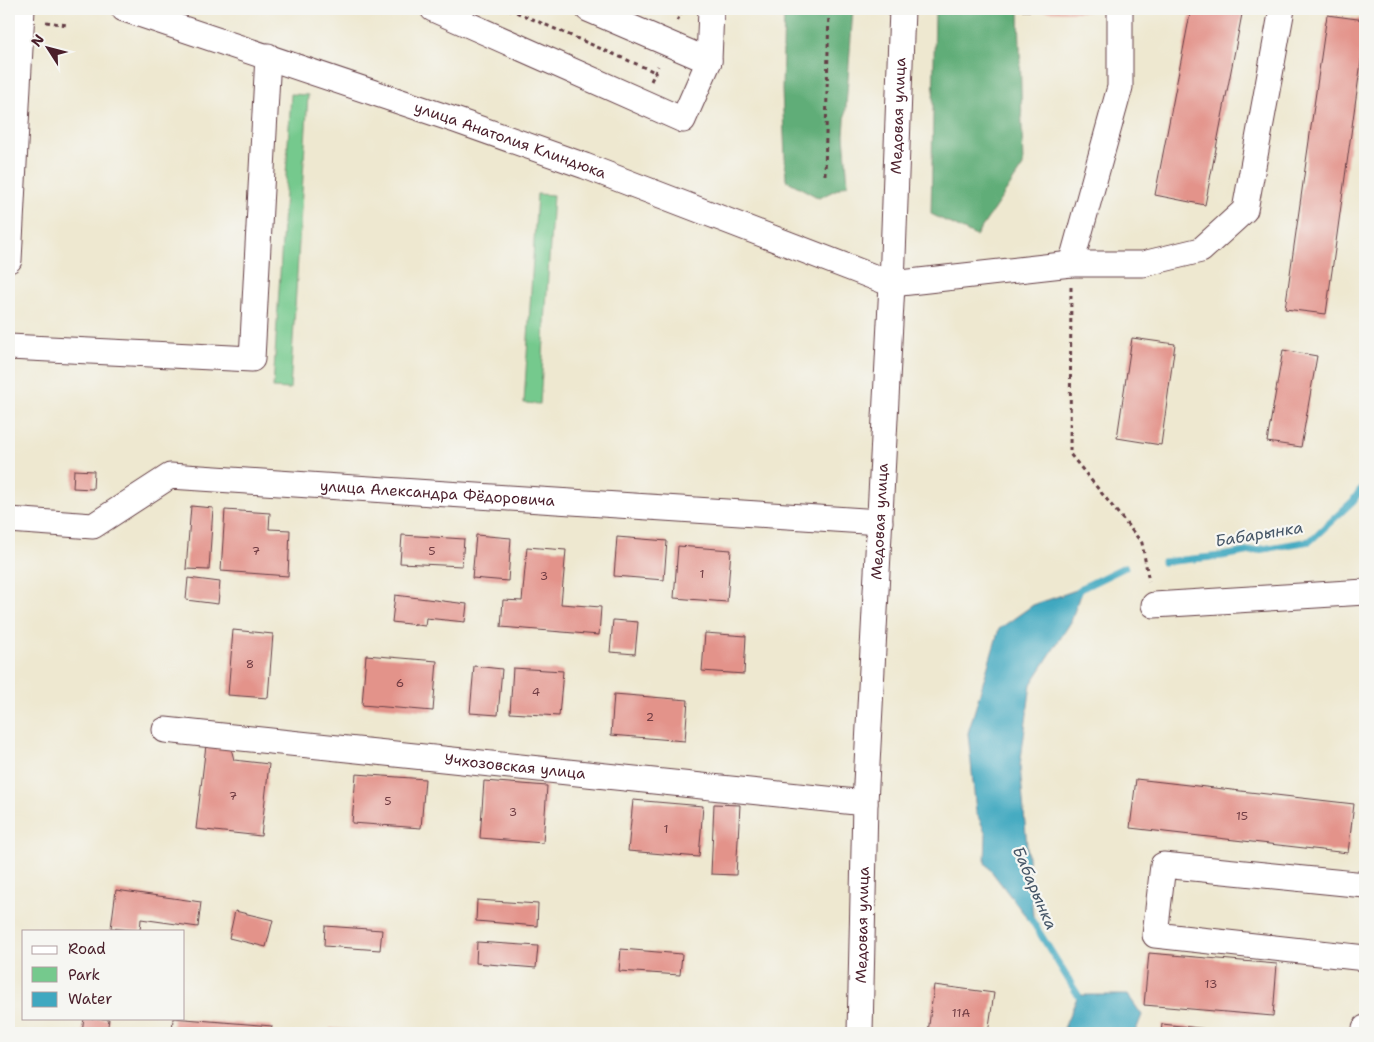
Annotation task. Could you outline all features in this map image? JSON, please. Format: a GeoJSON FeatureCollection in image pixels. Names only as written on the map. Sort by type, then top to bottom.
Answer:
{"type":"FeatureCollection","features":[{"type":"Feature","properties":{"kind":"street"},"geometry":{"type":"LineString","coordinates":[[9,260],[22,9]]}},
{"type":"Feature","properties":{"kind":"street","name":"улица Анатолия Клиндюка"},"geometry":{"type":"LineString","coordinates":[[124,9],[268,56],[577,163],[892,284]]}},
{"type":"Feature","properties":{"kind":"street"},"geometry":{"type":"LineString","coordinates":[[433,9],[683,120],[709,61],[711,9]]}},
{"type":"Feature","properties":{"kind":"street"},"geometry":{"type":"LineString","coordinates":[[588,9],[709,61]]}},
{"type":"Feature","properties":{"kind":"street","name":"Медовая улица"},"geometry":{"type":"LineString","coordinates":[[860,1033],[865,803],[892,284],[902,9]]}},
{"type":"Feature","properties":{"kind":"street"},"geometry":{"type":"LineString","coordinates":[[1070,264],[1120,87],[1120,9]]}},
{"type":"Feature","properties":{"kind":"street"},"geometry":{"type":"LineString","coordinates":[[892,284],[1070,264],[1144,264],[1201,250],[1246,210],[1282,9]]}},
{"type":"Feature","properties":{"kind":"street"},"geometry":{"type":"LineString","coordinates":[[9,347],[252,359],[268,56]]}},
{"type":"Feature","properties":{"kind":"street","name":"улица Александра Фёдоровича"},"geometry":{"type":"LineString","coordinates":[[9,520],[93,526],[170,476],[880,522]]}},
{"type":"Feature","properties":{"kind":"street"},"geometry":{"type":"LineString","coordinates":[[1154,605],[1365,592]]}},
{"type":"Feature","properties":{"kind":"street","name":"Учхозовская улица"},"geometry":{"type":"LineString","coordinates":[[165,730],[865,803]]}},
{"type":"Feature","properties":{"kind":"street"},"geometry":{"type":"LineString","coordinates":[[1365,885],[1163,865],[1155,935],[1365,958]]}},
{"type":"Feature","properties":{"kind":"street"},"geometry":{"type":"LineString","coordinates":[[1365,1028],[1365,1033]]}},
{"type":"Feature","properties":{"kind":"path"},"geometry":{"type":"LineString","coordinates":[[509,9],[655,72]]}},
{"type":"Feature","properties":{"kind":"path"},"geometry":{"type":"LineString","coordinates":[[642,102],[681,11],[672,9]]}},
{"type":"Feature","properties":{"kind":"path"},"geometry":{"type":"LineString","coordinates":[[825,176],[829,9]]}},
{"type":"Feature","properties":{"kind":"path"},"geometry":{"type":"LineString","coordinates":[[1070,264],[1070,454],[1142,543],[1154,605]]}},
{"type":"Feature","properties":{"kind":"green space"},"geometry":{"type":"Polygon","coordinates":[[[784,9],[853,9],[844,135],[848,184],[819,198],[786,180],[782,90],[784,9]]]}},
{"type":"Feature","properties":{"kind":"green space"},"geometry":{"type":"Polygon","coordinates":[[[935,9],[1019,9],[1023,166],[976,236],[931,214],[935,9]]]}},
{"type":"Feature","properties":{"kind":"green space"},"geometry":{"type":"Polygon","coordinates":[[[291,94],[308,95],[290,389],[273,388],[291,94]]]}},
{"type":"Feature","properties":{"kind":"green space"},"geometry":{"type":"Polygon","coordinates":[[[537,194],[553,195],[540,404],[524,403],[537,194]]]}},
{"type":"Feature","properties":{"kind":"water"},"geometry":{"type":"Polygon","coordinates":[[[1082,588],[1071,622],[1031,684],[1020,766],[1034,927],[985,863],[986,834],[976,812],[968,733],[999,629],[1033,605],[1082,588]]]}},
{"type":"Feature","properties":{"kind":"water"},"geometry":{"type":"Polygon","coordinates":[[[1078,995],[1128,995],[1142,1015],[1135,1033],[1062,1033],[1078,995]]]}},
{"type":"Feature","properties":{"kind":"building"},"geometry":{"type":"Polygon","coordinates":[[[1022,9],[1088,9],[1088,12],[1022,11],[1022,9]]]}},
{"type":"Feature","properties":{"kind":"building"},"geometry":{"type":"Polygon","coordinates":[[[1191,9],[1243,9],[1205,205],[1155,195],[1191,9]]]}},
{"type":"Feature","properties":{"kind":"building"},"geometry":{"type":"Polygon","coordinates":[[[1327,15],[1365,20],[1365,33],[1326,314],[1285,309],[1327,15]]]}},
{"type":"Feature","properties":{"kind":"building"},"geometry":{"type":"Polygon","coordinates":[[[1132,338],[1175,344],[1161,445],[1117,438],[1132,338]]]}},
{"type":"Feature","properties":{"kind":"building"},"geometry":{"type":"Polygon","coordinates":[[[1283,350],[1317,356],[1301,447],[1267,442],[1283,350]]]}},
{"type":"Feature","properties":{"kind":"building"},"geometry":{"type":"Polygon","coordinates":[[[74,470],[94,471],[93,489],[73,488],[74,470]]]}},
{"type":"Feature","properties":{"kind":"building"},"geometry":{"type":"Polygon","coordinates":[[[191,506],[213,508],[209,570],[186,569],[191,506]]]}},
{"type":"Feature","properties":{"kind":"building"},"geometry":{"type":"Polygon","coordinates":[[[225,510],[270,513],[269,529],[290,530],[288,576],[221,571],[225,510]]]}},
{"type":"Feature","properties":{"kind":"building"},"geometry":{"type":"Polygon","coordinates":[[[402,535],[464,539],[462,566],[400,563],[402,535]]]}},
{"type":"Feature","properties":{"kind":"building"},"geometry":{"type":"Polygon","coordinates":[[[476,535],[511,538],[508,581],[472,578],[476,535]]]}},
{"type":"Feature","properties":{"kind":"building"},"geometry":{"type":"Polygon","coordinates":[[[617,537],[667,541],[664,580],[614,576],[617,537]]]}},
{"type":"Feature","properties":{"kind":"building"},"geometry":{"type":"Polygon","coordinates":[[[678,546],[731,550],[727,602],[674,598],[678,546]]]}},
{"type":"Feature","properties":{"kind":"building"},"geometry":{"type":"Polygon","coordinates":[[[527,547],[566,550],[561,604],[601,607],[599,635],[501,627],[503,600],[522,601],[527,547]]]}},
{"type":"Feature","properties":{"kind":"building"},"geometry":{"type":"Polygon","coordinates":[[[188,578],[220,582],[218,604],[186,600],[188,578]]]}},
{"type":"Feature","properties":{"kind":"building"},"geometry":{"type":"Polygon","coordinates":[[[395,595],[467,604],[465,622],[426,618],[425,626],[392,622],[395,595]]]}},
{"type":"Feature","properties":{"kind":"building"},"geometry":{"type":"Polygon","coordinates":[[[613,620],[638,622],[635,654],[610,652],[613,620]]]}},
{"type":"Feature","properties":{"kind":"building"},"geometry":{"type":"Polygon","coordinates":[[[233,630],[273,634],[268,698],[228,695],[233,630]]]}},
{"type":"Feature","properties":{"kind":"building"},"geometry":{"type":"Polygon","coordinates":[[[705,633],[746,636],[744,674],[702,671],[705,633]]]}},
{"type":"Feature","properties":{"kind":"building"},"geometry":{"type":"Polygon","coordinates":[[[366,655],[437,661],[433,711],[362,705],[366,655]]]}},
{"type":"Feature","properties":{"kind":"building"},"geometry":{"type":"Polygon","coordinates":[[[474,666],[502,669],[498,715],[470,713],[474,666]]]}},
{"type":"Feature","properties":{"kind":"building"},"geometry":{"type":"Polygon","coordinates":[[[513,668],[563,671],[559,716],[510,713],[513,668]]]}},
{"type":"Feature","properties":{"kind":"building"},"geometry":{"type":"Polygon","coordinates":[[[614,694],[688,700],[685,741],[611,735],[614,694]]]}},
{"type":"Feature","properties":{"kind":"building"},"geometry":{"type":"Polygon","coordinates":[[[206,745],[231,748],[234,760],[269,764],[261,836],[196,829],[206,745]]]}},
{"type":"Feature","properties":{"kind":"building"},"geometry":{"type":"Polygon","coordinates":[[[356,774],[425,779],[421,828],[352,823],[356,774]]]}},
{"type":"Feature","properties":{"kind":"building"},"geometry":{"type":"Polygon","coordinates":[[[1136,779],[1354,804],[1348,853],[1130,828],[1136,779]]]}},
{"type":"Feature","properties":{"kind":"building"},"geometry":{"type":"Polygon","coordinates":[[[484,781],[547,786],[543,843],[480,838],[484,781]]]}},
{"type":"Feature","properties":{"kind":"building"},"geometry":{"type":"Polygon","coordinates":[[[633,800],[703,806],[699,857],[628,851],[633,800]]]}},
{"type":"Feature","properties":{"kind":"building"},"geometry":{"type":"Polygon","coordinates":[[[714,804],[740,805],[736,875],[711,874],[714,804]]]}},
{"type":"Feature","properties":{"kind":"building"},"geometry":{"type":"Polygon","coordinates":[[[116,890],[201,902],[198,927],[141,919],[140,930],[111,928],[116,890]]]}},
{"type":"Feature","properties":{"kind":"building"},"geometry":{"type":"Polygon","coordinates":[[[477,900],[538,904],[537,926],[476,921],[477,900]]]}},
{"type":"Feature","properties":{"kind":"building"},"geometry":{"type":"Polygon","coordinates":[[[235,911],[273,920],[266,947],[229,938],[235,911]]]}},
{"type":"Feature","properties":{"kind":"building"},"geometry":{"type":"Polygon","coordinates":[[[325,926],[382,930],[380,950],[324,946],[325,926]]]}},
{"type":"Feature","properties":{"kind":"building"},"geometry":{"type":"Polygon","coordinates":[[[477,942],[538,946],[536,968],[476,963],[477,942]]]}},
{"type":"Feature","properties":{"kind":"building"},"geometry":{"type":"Polygon","coordinates":[[[621,949],[682,954],[680,975],[619,971],[621,949]]]}},
{"type":"Feature","properties":{"kind":"building"},"geometry":{"type":"Polygon","coordinates":[[[1149,953],[1277,964],[1273,1016],[1144,1005],[1149,953]]]}},
{"type":"Feature","properties":{"kind":"building"},"geometry":{"type":"Polygon","coordinates":[[[934,985],[994,993],[988,1033],[928,1033],[934,985]]]}},
{"type":"Feature","properties":{"kind":"building"},"geometry":{"type":"Polygon","coordinates":[[[185,1019],[272,1026],[271,1033],[172,1033],[173,1020],[185,1019]]]}},
{"type":"Feature","properties":{"kind":"building"},"geometry":{"type":"Polygon","coordinates":[[[84,1020],[109,1020],[107,1033],[82,1033],[84,1020]]]}},
{"type":"Feature","properties":{"kind":"building"},"geometry":{"type":"Polygon","coordinates":[[[1162,1024],[1237,1032],[1161,1033],[1162,1024]]]}},
{"type":"Feature","properties":{"kind":"building"},"geometry":{"type":"Polygon","coordinates":[[[330,1028],[379,1032],[379,1033],[330,1033],[330,1028]]]}},
{"type":"Feature","properties":{"kind":"waterway","name":"Бабарынка"},"geometry":{"type":"LineString","coordinates":[[1163,562],[1222,556],[1310,541],[1353,501],[1365,483]]}},
{"type":"Feature","properties":{"kind":"waterway","name":"Бабарынка"},"geometry":{"type":"LineString","coordinates":[[1077,594],[1082,588],[1125,567]]}},
{"type":"Feature","properties":{"kind":"waterway","name":"Бабарынка"},"geometry":{"type":"LineString","coordinates":[[1031,919],[1078,995]]}}]}
